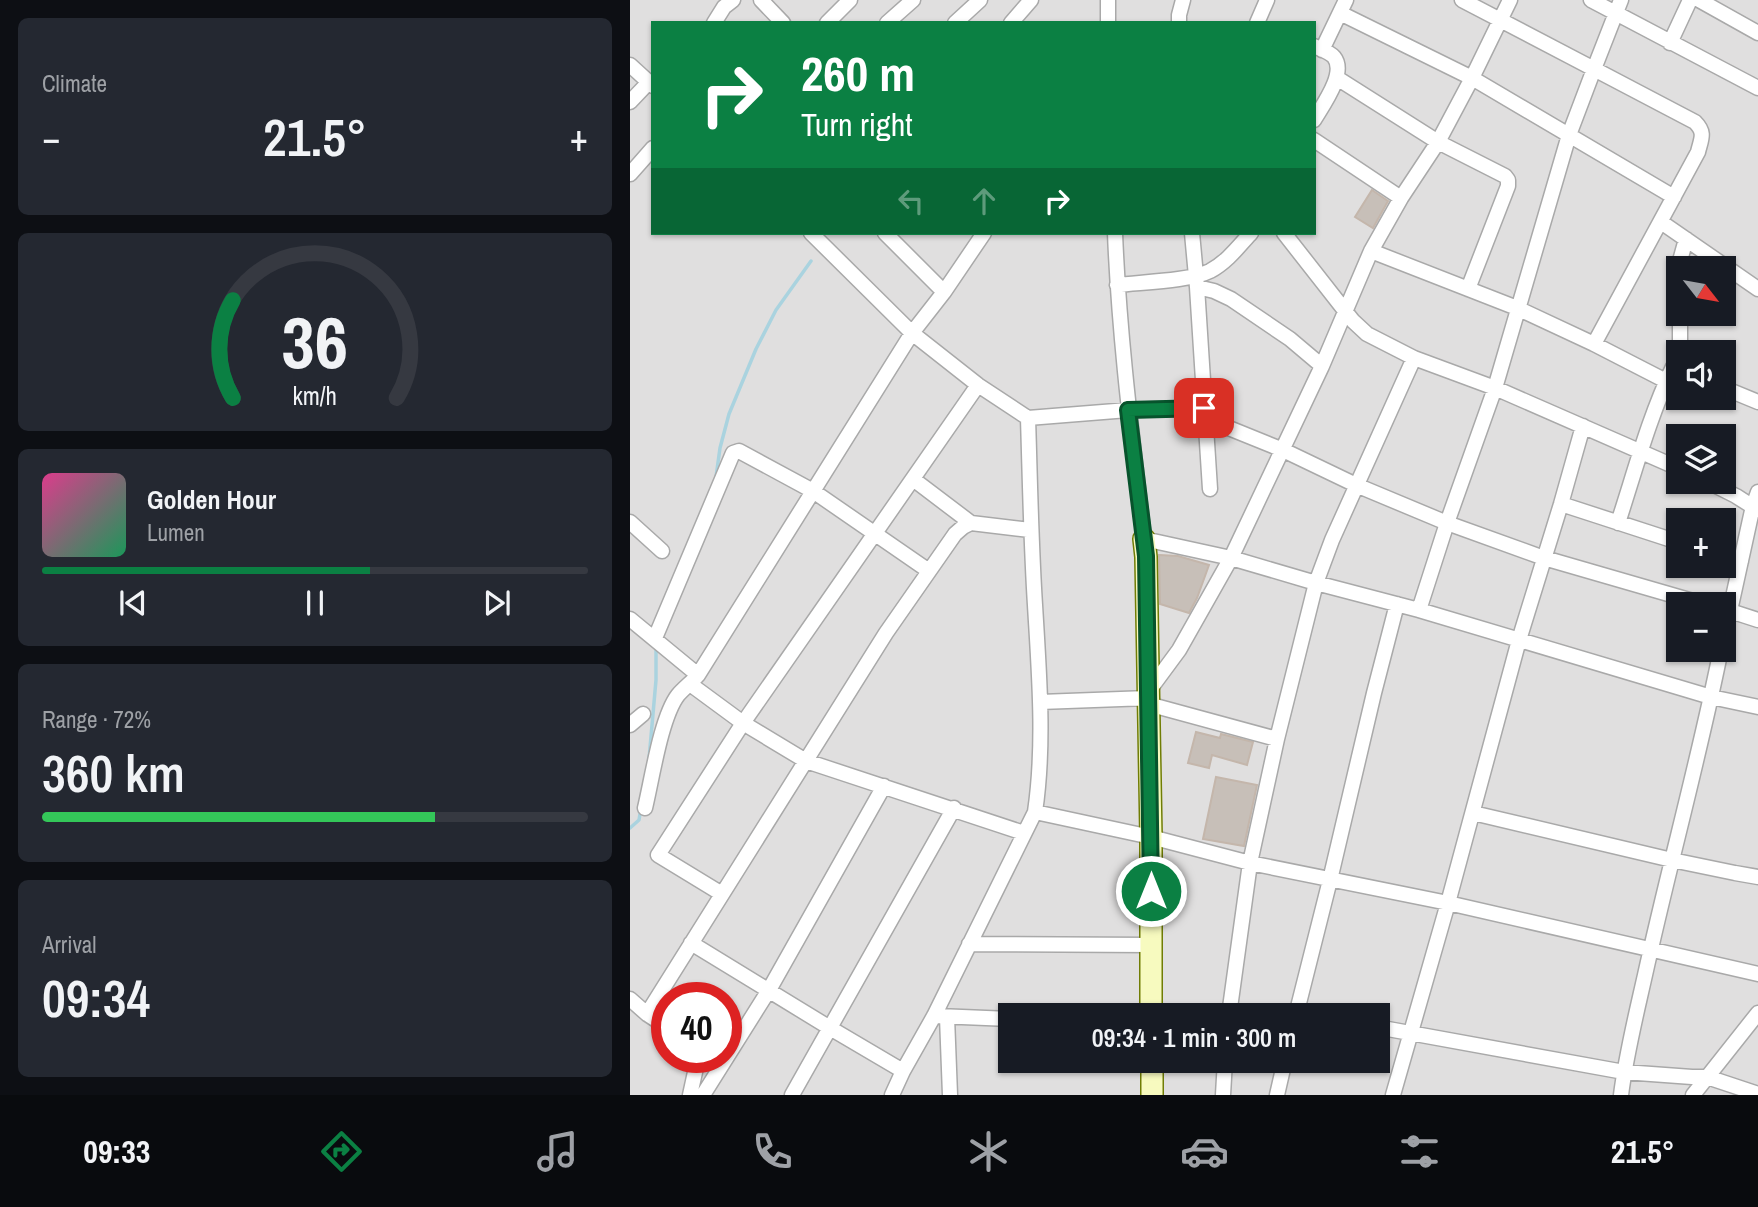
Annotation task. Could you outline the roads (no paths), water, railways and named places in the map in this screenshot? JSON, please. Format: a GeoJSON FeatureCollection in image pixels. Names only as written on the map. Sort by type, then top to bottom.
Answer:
{"type":"FeatureCollection","features":[{"type":"Feature","properties":{"kind":"street"},"geometry":{"type":"LineString","coordinates":[[715,21],[724,7],[733,0]]}},
{"type":"Feature","properties":{"kind":"street"},"geometry":{"type":"LineString","coordinates":[[761,0],[781,21]]}},
{"type":"Feature","properties":{"kind":"street"},"geometry":{"type":"LineString","coordinates":[[829,21],[850,0]]}},
{"type":"Feature","properties":{"kind":"street"},"geometry":{"type":"LineString","coordinates":[[889,21],[913,0]]}},
{"type":"Feature","properties":{"kind":"street"},"geometry":{"type":"LineString","coordinates":[[957,21],[979,0]]}},
{"type":"Feature","properties":{"kind":"street"},"geometry":{"type":"LineString","coordinates":[[1013,21],[1031,0]]}},
{"type":"Feature","properties":{"kind":"street"},"geometry":{"type":"LineString","coordinates":[[1108,0],[1108,21]]}},
{"type":"Feature","properties":{"kind":"street"},"geometry":{"type":"LineString","coordinates":[[1179,21],[1183,0]]}},
{"type":"Feature","properties":{"kind":"street"},"geometry":{"type":"LineString","coordinates":[[1261,21],[1267,0]]}},
{"type":"Feature","properties":{"kind":"street"},"geometry":{"type":"LineString","coordinates":[[1462,0],[1695,122],[1703,134],[1698,152],[1594,344]]}},
{"type":"Feature","properties":{"kind":"street"},"geometry":{"type":"LineString","coordinates":[[1148,698],[1179,650],[1231,558],[1322,366],[1371,251],[1437,142],[1510,0]]}},
{"type":"Feature","properties":{"kind":"street"},"geometry":{"type":"LineString","coordinates":[[1591,0],[1619,6],[1670,43],[1758,88]]}},
{"type":"Feature","properties":{"kind":"street"},"geometry":{"type":"LineString","coordinates":[[1670,43],[1690,0]]}},
{"type":"Feature","properties":{"kind":"street"},"geometry":{"type":"LineString","coordinates":[[1699,0],[1758,33]]}},
{"type":"Feature","properties":{"kind":"street"},"geometry":{"type":"LineString","coordinates":[[1419,610],[1495,388],[1569,135],[1619,6]]}},
{"type":"Feature","properties":{"kind":"street"},"geometry":{"type":"LineString","coordinates":[[1316,116],[1337,78],[1333,55],[1318,48],[1343,7],[1472,78],[1674,197]]}},
{"type":"Feature","properties":{"kind":"street"},"geometry":{"type":"LineString","coordinates":[[630,65],[651,84],[630,102]]}},
{"type":"Feature","properties":{"kind":"street"},"geometry":{"type":"LineString","coordinates":[[1337,78],[1437,142],[1505,176],[1508,180],[1468,289]]}},
{"type":"Feature","properties":{"kind":"street"},"geometry":{"type":"LineString","coordinates":[[1316,141],[1401,198]]}},
{"type":"Feature","properties":{"kind":"street"},"geometry":{"type":"LineString","coordinates":[[630,174],[651,150]]}},
{"type":"Feature","properties":{"kind":"street"},"geometry":{"type":"LineString","coordinates":[[1661,222],[1758,289]]}},
{"type":"Feature","properties":{"kind":"street"},"geometry":{"type":"LineString","coordinates":[[888,235],[944,292]]}},
{"type":"Feature","properties":{"kind":"street"},"geometry":{"type":"LineString","coordinates":[[645,808],[662,733],[671,707],[694,679],[912,333],[983,235]]}},
{"type":"Feature","properties":{"kind":"street"},"geometry":{"type":"LineString","coordinates":[[1115,235],[1128,410],[1146,556],[1151,1003]]}},
{"type":"Feature","properties":{"kind":"street"},"geometry":{"type":"LineString","coordinates":[[1192,235],[1210,489]]}},
{"type":"Feature","properties":{"kind":"street"},"geometry":{"type":"LineString","coordinates":[[1196,282],[1222,263],[1249,235]]}},
{"type":"Feature","properties":{"kind":"street"},"geometry":{"type":"LineString","coordinates":[[1286,235],[1360,329],[1367,334],[1414,358],[1495,388],[1666,462]]}},
{"type":"Feature","properties":{"kind":"street"},"geometry":{"type":"LineString","coordinates":[[821,236],[912,333],[978,386],[1028,418],[1128,410],[1204,413],[1356,485],[1447,523],[1544,558],[1666,593]]}},
{"type":"Feature","properties":{"kind":"street"},"geometry":{"type":"LineString","coordinates":[[1681,256],[1686,239]]}},
{"type":"Feature","properties":{"kind":"street"},"geometry":{"type":"LineString","coordinates":[[1371,251],[1517,308],[1666,381],[1618,523]]}},
{"type":"Feature","properties":{"kind":"street"},"geometry":{"type":"LineString","coordinates":[[1117,285],[1196,282],[1231,299],[1290,339],[1322,366]]}},
{"type":"Feature","properties":{"kind":"street"},"geometry":{"type":"LineString","coordinates":[[1231,1003],[1250,863],[1277,739],[1316,583],[1332,540],[1414,358]]}},
{"type":"Feature","properties":{"kind":"street"},"geometry":{"type":"LineString","coordinates":[[722,894],[658,855],[743,723],[978,386]]}},
{"type":"Feature","properties":{"kind":"street"},"geometry":{"type":"LineString","coordinates":[[1736,393],[1758,402]]}},
{"type":"Feature","properties":{"kind":"street"},"geometry":{"type":"LineString","coordinates":[[909,1095],[892,1094],[903,1071],[941,1016],[969,944],[1035,812],[1038,793],[1040,702],[1028,418]]}},
{"type":"Feature","properties":{"kind":"street"},"geometry":{"type":"LineString","coordinates":[[1393,1095],[1519,640],[1583,426]]}},
{"type":"Feature","properties":{"kind":"street"},"geometry":{"type":"LineString","coordinates":[[655,638],[733,453],[738,451],[813,491],[929,571]]}},
{"type":"Feature","properties":{"kind":"street"},"geometry":{"type":"LineString","coordinates":[[912,478],[971,523],[1031,530]]}},
{"type":"Feature","properties":{"kind":"street"},"geometry":{"type":"LineString","coordinates":[[1732,592],[1758,492]]}},
{"type":"Feature","properties":{"kind":"street"},"geometry":{"type":"LineString","coordinates":[[1732,494],[1756,508]]}},
{"type":"Feature","properties":{"kind":"street"},"geometry":{"type":"LineString","coordinates":[[1561,504],[1666,538]]}},
{"type":"Feature","properties":{"kind":"street"},"geometry":{"type":"LineString","coordinates":[[630,522],[662,551]]}},
{"type":"Feature","properties":{"kind":"street"},"geometry":{"type":"LineString","coordinates":[[647,1014],[886,633],[955,534],[971,523]]}},
{"type":"Feature","properties":{"kind":"street"},"geometry":{"type":"LineString","coordinates":[[1144,539],[1231,558],[1419,610],[1711,697],[1758,707]]}},
{"type":"Feature","properties":{"kind":"street"},"geometry":{"type":"LineString","coordinates":[[1736,560],[1741,561]]}},
{"type":"Feature","properties":{"kind":"street"},"geometry":{"type":"LineString","coordinates":[[1299,1003],[1397,604]]}},
{"type":"Feature","properties":{"kind":"street"},"geometry":{"type":"LineString","coordinates":[[1736,613],[1758,620]]}},
{"type":"Feature","properties":{"kind":"street"},"geometry":{"type":"LineString","coordinates":[[630,619],[655,638],[694,679],[743,723],[807,761],[1024,833]]}},
{"type":"Feature","properties":{"kind":"street"},"geometry":{"type":"LineString","coordinates":[[1621,1095],[1650,950],[1718,662]]}},
{"type":"Feature","properties":{"kind":"street"},"geometry":{"type":"LineString","coordinates":[[1040,702],[1148,698],[1277,739]]}},
{"type":"Feature","properties":{"kind":"street"},"geometry":{"type":"LineString","coordinates":[[630,725],[643,714]]}},
{"type":"Feature","properties":{"kind":"street"},"geometry":{"type":"LineString","coordinates":[[703,1095],[769,990],[884,786]]}},
{"type":"Feature","properties":{"kind":"street"},"geometry":{"type":"LineString","coordinates":[[792,1095],[954,808]]}},
{"type":"Feature","properties":{"kind":"street"},"geometry":{"type":"LineString","coordinates":[[1035,812],[1151,837],[1250,863],[1448,903],[1758,974]]}},
{"type":"Feature","properties":{"kind":"street"},"geometry":{"type":"LineString","coordinates":[[1473,813],[1672,860],[1757,875]]}},
{"type":"Feature","properties":{"kind":"street"},"geometry":{"type":"LineString","coordinates":[[691,943],[903,1071]]}},
{"type":"Feature","properties":{"kind":"street"},"geometry":{"type":"LineString","coordinates":[[969,944],[1151,945]]}},
{"type":"Feature","properties":{"kind":"street"},"geometry":{"type":"LineString","coordinates":[[630,999],[651,1017]]}},
{"type":"Feature","properties":{"kind":"street"},"geometry":{"type":"LineString","coordinates":[[1693,1095],[1758,1013]]}},
{"type":"Feature","properties":{"kind":"street"},"geometry":{"type":"LineString","coordinates":[[941,1016],[998,1018]]}},
{"type":"Feature","properties":{"kind":"street"},"geometry":{"type":"LineString","coordinates":[[941,1016],[950,1095]]}},
{"type":"Feature","properties":{"kind":"street"},"geometry":{"type":"LineString","coordinates":[[1390,1030],[1624,1072],[1707,1077],[1758,1094]]}},
{"type":"Feature","properties":{"kind":"street"},"geometry":{"type":"LineString","coordinates":[[690,1095],[695,1073]]}},
{"type":"Feature","properties":{"kind":"street"},"geometry":{"type":"LineString","coordinates":[[1152,1073],[1152,1095]]}},
{"type":"Feature","properties":{"kind":"street"},"geometry":{"type":"LineString","coordinates":[[1223,1095],[1224,1073]]}},
{"type":"Feature","properties":{"kind":"street"},"geometry":{"type":"LineString","coordinates":[[1277,1095],[1282,1073]]}},
{"type":"Feature","properties":{"kind":"waterway"},"geometry":{"type":"LineString","coordinates":[[716,477],[729,414],[756,349],[776,310],[811,261]]}},
{"type":"Feature","properties":{"kind":"waterway"},"geometry":{"type":"LineString","coordinates":[[649,759],[656,680],[656,645]]}},
{"type":"Feature","properties":{"kind":"waterway"},"geometry":{"type":"LineString","coordinates":[[630,828],[639,820],[641,808]]}}]}
